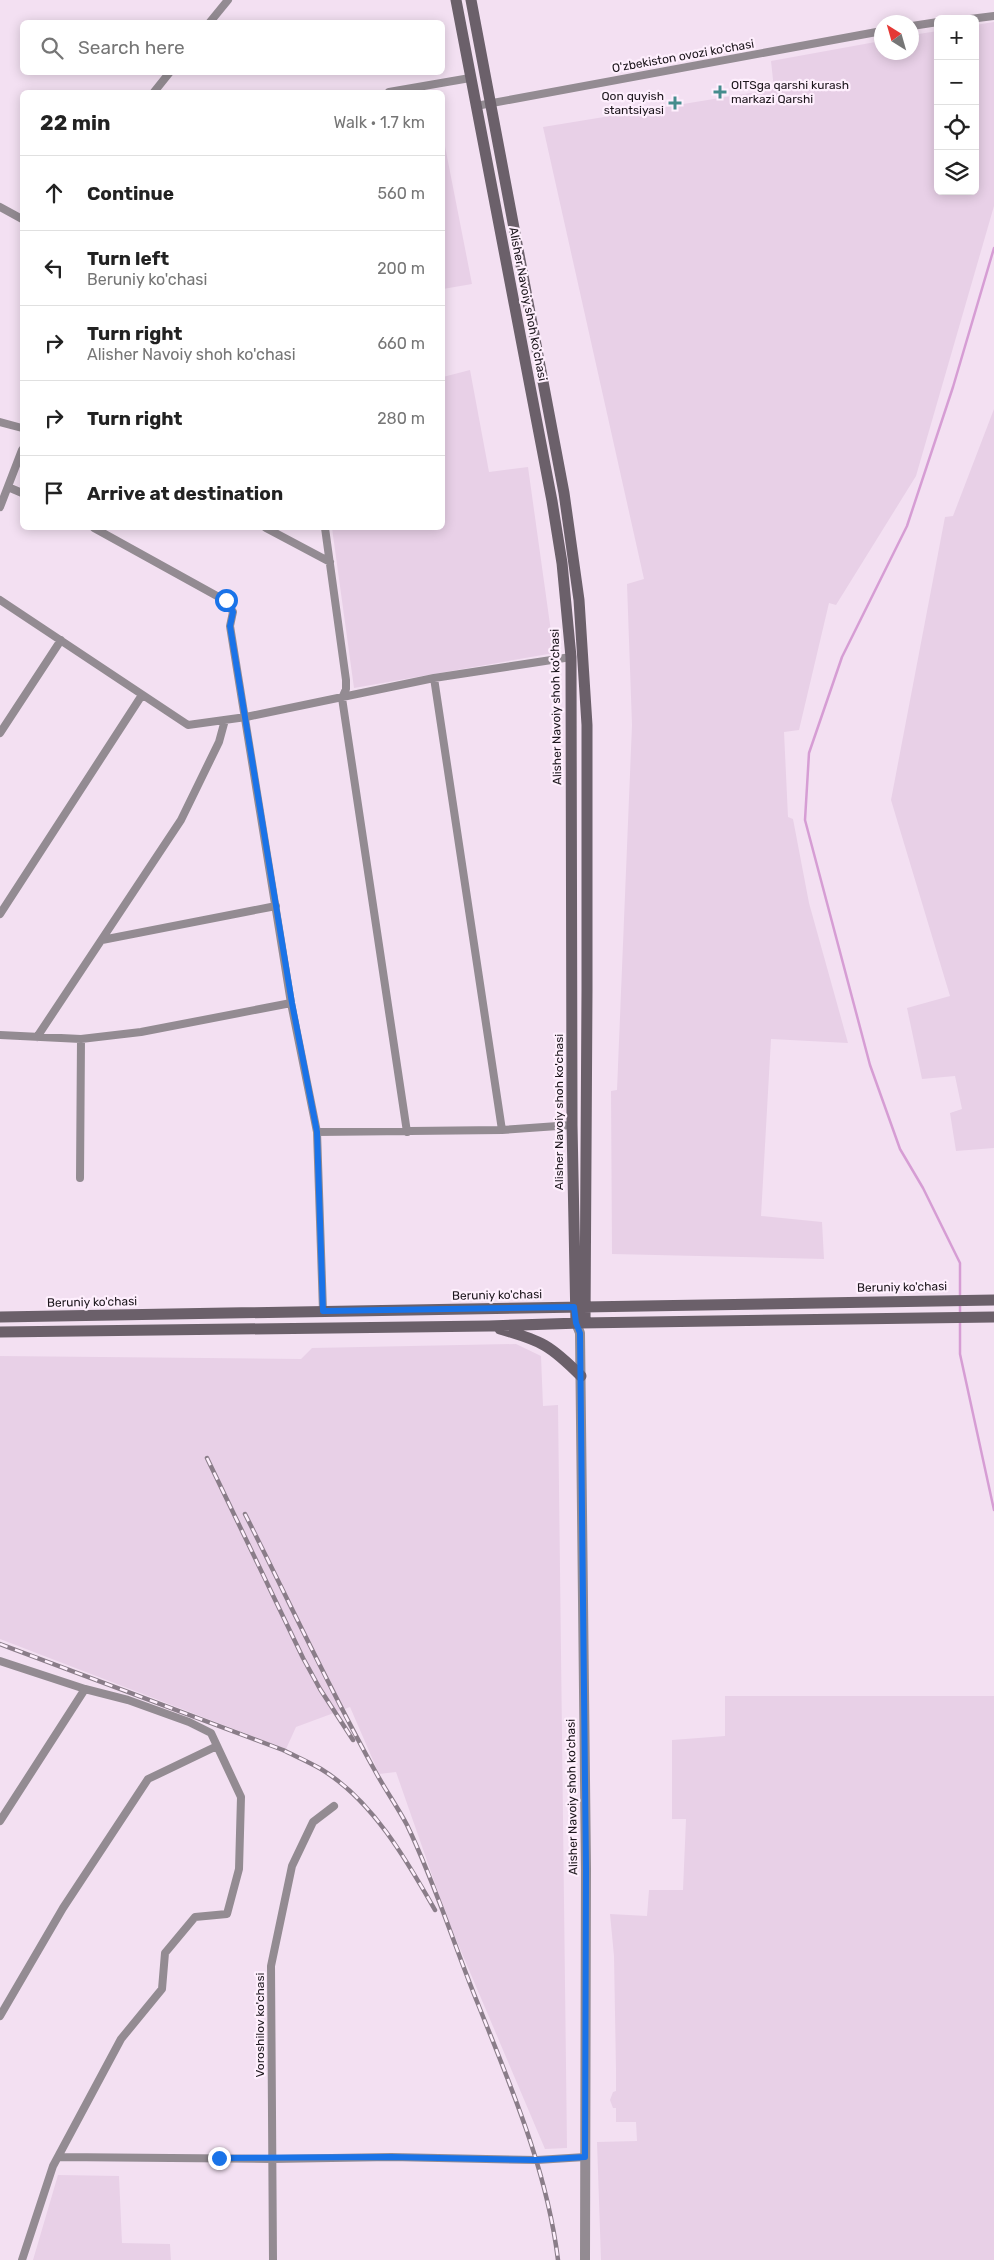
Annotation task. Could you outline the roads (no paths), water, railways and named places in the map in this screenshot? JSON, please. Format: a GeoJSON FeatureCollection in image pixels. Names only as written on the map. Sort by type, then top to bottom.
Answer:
{"type":"FeatureCollection","features":[{"type":"Feature","properties":{"kind":"main road","name":"Alisher Navoiy shoh ko'chasi"},"geometry":{"type":"LineString","coordinates":[[456,0],[552,501],[562,563],[571,657],[572,1125],[580,1307]]}},
{"type":"Feature","properties":{"kind":"main road","name":"Alisher Navoiy shoh ko'chasi"},"geometry":{"type":"LineString","coordinates":[[470,0],[564,493],[579,600],[587,724],[580,1326]]}},
{"type":"Feature","properties":{"kind":"main road","name":"Beruniy ko'chasi"},"geometry":{"type":"LineString","coordinates":[[0,1317],[991,1300]]}},
{"type":"Feature","properties":{"kind":"main road"},"geometry":{"type":"LineString","coordinates":[[0,1332],[580,1326],[992,1316]]}},
{"type":"Feature","properties":{"kind":"main road"},"geometry":{"type":"LineString","coordinates":[[489,1326],[532,1338],[547,1345],[581,1376]]}},
{"type":"Feature","properties":{"kind":"street"},"geometry":{"type":"LineString","coordinates":[[212,20],[228,0]]}},
{"type":"Feature","properties":{"kind":"street"},"geometry":{"type":"LineString","coordinates":[[979,18],[994,16]]}},
{"type":"Feature","properties":{"kind":"street"},"geometry":{"type":"LineString","coordinates":[[919,25],[934,23]]}},
{"type":"Feature","properties":{"kind":"street","name":"O'zbekiston ovozi ko'chasi"},"geometry":{"type":"LineString","coordinates":[[476,106],[874,33]]}},
{"type":"Feature","properties":{"kind":"street"},"geometry":{"type":"LineString","coordinates":[[156,90],[168,75]]}},
{"type":"Feature","properties":{"kind":"street"},"geometry":{"type":"LineString","coordinates":[[401,90],[484,76]]}},
{"type":"Feature","properties":{"kind":"street"},"geometry":{"type":"LineString","coordinates":[[0,207],[20,218]]}},
{"type":"Feature","properties":{"kind":"street"},"geometry":{"type":"LineString","coordinates":[[0,422],[20,427]]}},
{"type":"Feature","properties":{"kind":"street"},"geometry":{"type":"LineString","coordinates":[[0,507],[20,455]]}},
{"type":"Feature","properties":{"kind":"street"},"geometry":{"type":"LineString","coordinates":[[8,487],[20,492]]}},
{"type":"Feature","properties":{"kind":"street"},"geometry":{"type":"LineString","coordinates":[[98,530],[226,600],[233,612],[230,626],[292,1003],[317,1132],[323,1311]]}},
{"type":"Feature","properties":{"kind":"street"},"geometry":{"type":"LineString","coordinates":[[270,530],[330,562]]}},
{"type":"Feature","properties":{"kind":"street"},"geometry":{"type":"LineString","coordinates":[[325,530],[346,680],[346,688],[342,698],[407,1132]]}},
{"type":"Feature","properties":{"kind":"street"},"geometry":{"type":"LineString","coordinates":[[0,600],[188,725],[246,717],[434,678],[571,657]]}},
{"type":"Feature","properties":{"kind":"street"},"geometry":{"type":"LineString","coordinates":[[0,733],[61,640]]}},
{"type":"Feature","properties":{"kind":"street"},"geometry":{"type":"LineString","coordinates":[[434,678],[502,1130]]}},
{"type":"Feature","properties":{"kind":"street"},"geometry":{"type":"LineString","coordinates":[[0,914],[142,695]]}},
{"type":"Feature","properties":{"kind":"street"},"geometry":{"type":"LineString","coordinates":[[37,1037],[181,820],[219,742],[225,720]]}},
{"type":"Feature","properties":{"kind":"street"},"geometry":{"type":"LineString","coordinates":[[102,940],[276,906]]}},
{"type":"Feature","properties":{"kind":"street"},"geometry":{"type":"LineString","coordinates":[[0,1035],[81,1039],[141,1032],[292,1003]]}},
{"type":"Feature","properties":{"kind":"street"},"geometry":{"type":"LineString","coordinates":[[80,1178],[81,1039]]}},
{"type":"Feature","properties":{"kind":"street"},"geometry":{"type":"LineString","coordinates":[[317,1132],[502,1130],[572,1125]]}},
{"type":"Feature","properties":{"kind":"street","name":"Alisher Navoiy shoh ko'chasi"},"geometry":{"type":"LineString","coordinates":[[580,1326],[586,1869],[585,2260]]}},
{"type":"Feature","properties":{"kind":"street"},"geometry":{"type":"LineString","coordinates":[[0,1661],[85,1689],[128,1700],[189,1722],[211,1733],[241,1797],[239,1869],[227,1914],[195,1917],[165,1953],[162,1989],[121,2039],[53,2166],[22,2260]]}},
{"type":"Feature","properties":{"kind":"street"},"geometry":{"type":"LineString","coordinates":[[0,1821],[85,1689]]}},
{"type":"Feature","properties":{"kind":"street"},"geometry":{"type":"LineString","coordinates":[[0,2016],[63,1908],[148,1779],[217,1746]]}},
{"type":"Feature","properties":{"kind":"street","name":"Voroshilov ko'chasi"},"geometry":{"type":"LineString","coordinates":[[273,2260],[271,1966],[292,1866],[313,1822],[334,1806]]}},
{"type":"Feature","properties":{"kind":"street"},"geometry":{"type":"LineString","coordinates":[[58,2157],[272,2159],[391,2157],[536,2160],[585,2157]]}},
{"type":"Feature","properties":{"kind":"waterway"},"geometry":{"type":"LineString","coordinates":[[960,1297],[960,1263],[923,1188],[900,1149],[870,1065],[805,820],[809,753],[842,657],[907,526],[953,387],[994,248]]}},
{"type":"Feature","properties":{"kind":"waterway"},"geometry":{"type":"LineString","coordinates":[[960,1303],[960,1315]]}},
{"type":"Feature","properties":{"kind":"waterway"},"geometry":{"type":"LineString","coordinates":[[960,1320],[960,1354],[994,1510]]}},
{"type":"Feature","properties":{"kind":"railway"},"geometry":{"type":"LineString","coordinates":[[207,1458],[303,1658],[320,1689],[353,1740]]}},
{"type":"Feature","properties":{"kind":"railway"},"geometry":{"type":"LineString","coordinates":[[245,1514],[340,1706],[407,1825],[427,1869],[515,2098],[537,2161],[546,2194],[558,2260]]}},
{"type":"Feature","properties":{"kind":"railway"},"geometry":{"type":"LineString","coordinates":[[0,1644],[283,1750],[321,1769],[339,1782],[372,1814],[400,1851],[435,1910]]}},
{"type":"Feature","properties":{"kind":"place","name":"OITSga qarshi kurash markazi Qarshi"},"geometry":{"type":"Point","coordinates":[720,92]}},
{"type":"Feature","properties":{"kind":"place","name":"Qon quyish stantsiyasi"},"geometry":{"type":"Point","coordinates":[675,103]}}]}
